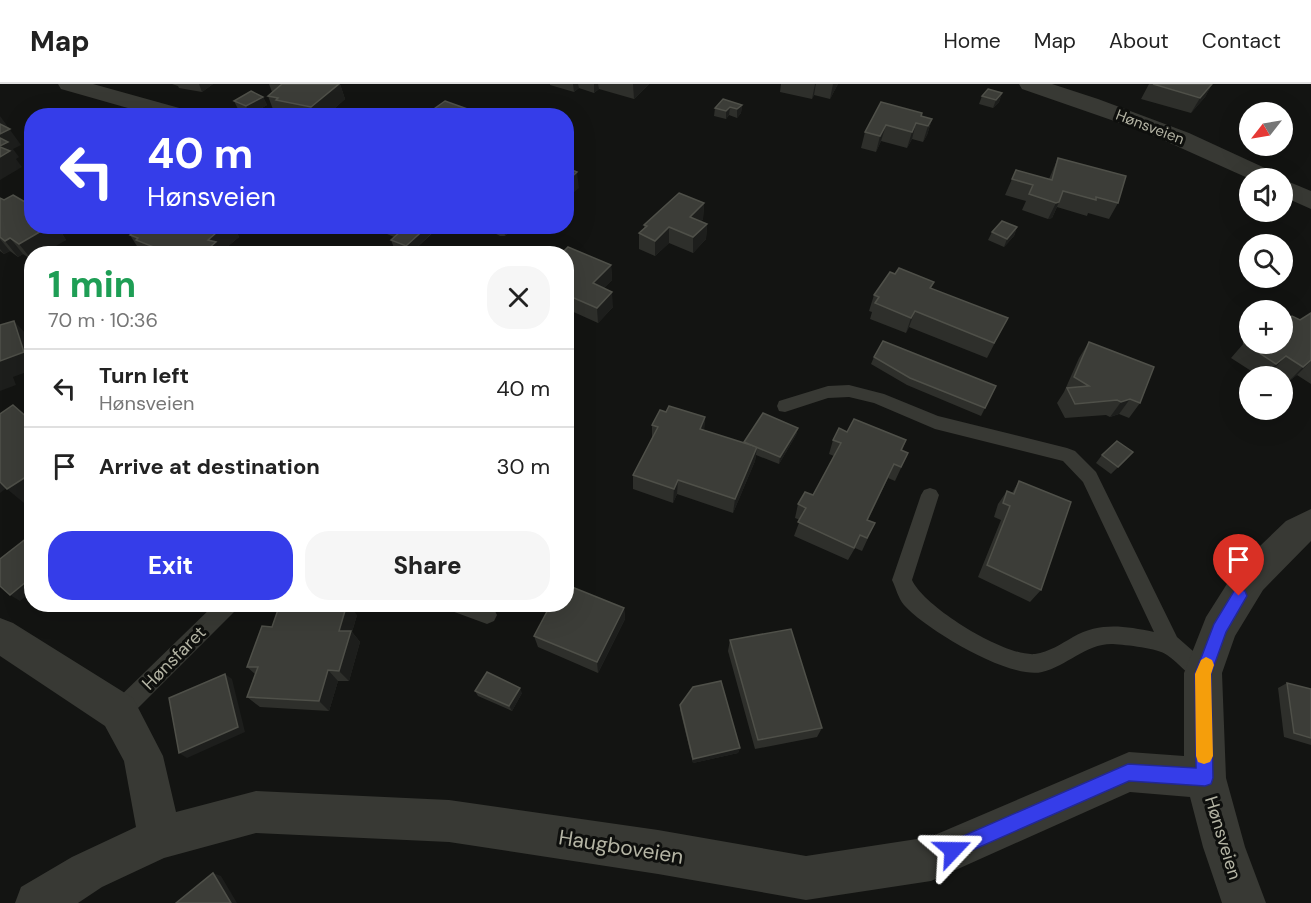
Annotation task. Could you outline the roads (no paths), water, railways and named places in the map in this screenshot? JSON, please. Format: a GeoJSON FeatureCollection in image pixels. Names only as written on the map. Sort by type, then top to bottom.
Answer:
{"type":"FeatureCollection","features":[{"type":"Feature","properties":{"kind":"street"},"geometry":{"type":"LineString","coordinates":[[69,84],[154,108]]}},
{"type":"Feature","properties":{"kind":"street","name":"Hønsveien"},"geometry":{"type":"LineString","coordinates":[[1030,84],[1178,137],[1245,168]]}},
{"type":"Feature","properties":{"kind":"street"},"geometry":{"type":"LineString","coordinates":[[1293,192],[1311,201]]}},
{"type":"Feature","properties":{"kind":"street","name":"Hønsveien"},"geometry":{"type":"LineString","coordinates":[[1244,903],[1224,847],[1205,778],[1203,674],[1219,629],[1250,579],[1298,531],[1311,523]]}},
{"type":"Feature","properties":{"kind":"street"},"geometry":{"type":"LineString","coordinates":[[0,635],[119,712],[143,756],[160,838]]}},
{"type":"Feature","properties":{"kind":"street","name":"Haugboveien"},"geometry":{"type":"LineString","coordinates":[[37,903],[87,872],[160,838],[256,812],[449,821],[658,852],[802,890],[931,859],[1128,772],[1205,778]]}},
{"type":"Feature","properties":{"kind":"lane"},"geometry":{"type":"LineString","coordinates":[[785,406],[828,392],[849,391],[878,398],[935,422],[1069,456],[1090,477],[1170,644],[1203,674]]}},
{"type":"Feature","properties":{"kind":"lane"},"geometry":{"type":"LineString","coordinates":[[930,495],[902,580],[910,597],[929,615],[1009,660],[1031,664],[1055,658],[1097,636],[1125,637],[1170,644]]}},
{"type":"Feature","properties":{"kind":"lane","name":"Hønsfaret"},"geometry":{"type":"LineString","coordinates":[[119,712],[221,612]]}},
{"type":"Feature","properties":{"kind":"lane"},"geometry":{"type":"LineString","coordinates":[[479,612],[487,615]]}}]}
